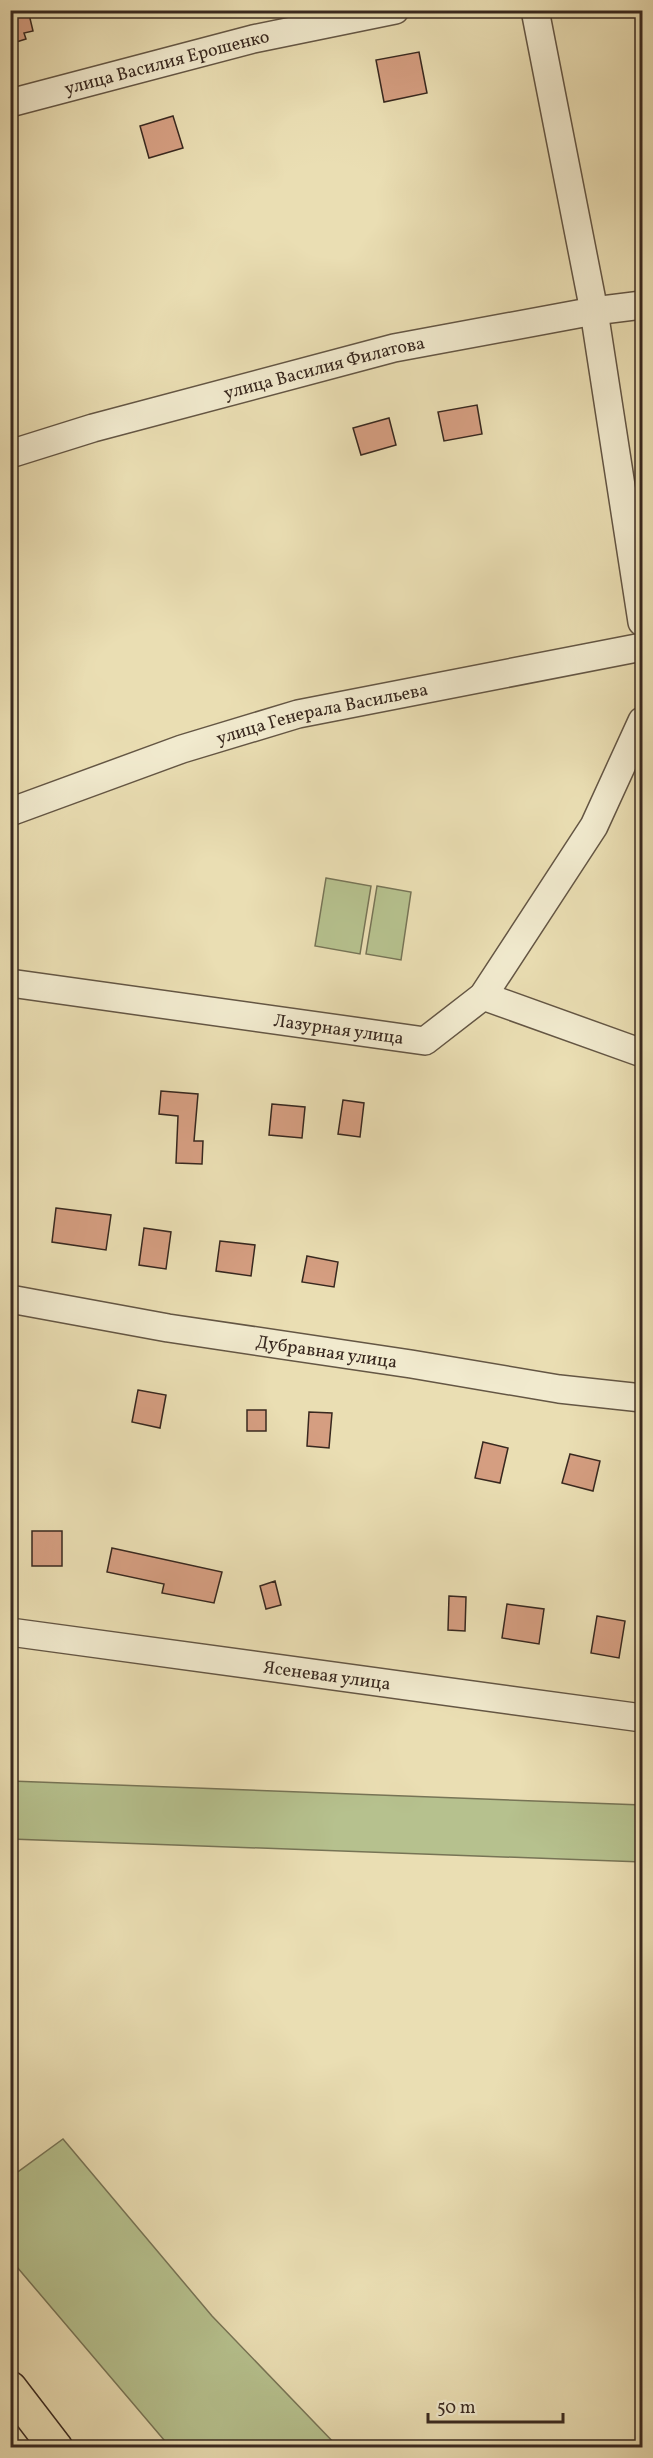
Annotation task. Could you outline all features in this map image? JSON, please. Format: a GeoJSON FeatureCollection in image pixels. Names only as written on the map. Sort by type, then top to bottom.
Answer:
{"type":"FeatureCollection","features":[{"type":"Feature","properties":{"kind":"main road"},"geometry":{"type":"LineString","coordinates":[[10,2388],[56,2448]]}},
{"type":"Feature","properties":{"kind":"main road"},"geometry":{"type":"LineString","coordinates":[[10,2427],[27,2448]]}},
{"type":"Feature","properties":{"kind":"street","name":"улица Василия Ерошенко"},"geometry":{"type":"LineString","coordinates":[[10,103],[253,39],[395,10]]}},
{"type":"Feature","properties":{"kind":"street"},"geometry":{"type":"LineString","coordinates":[[535,10],[594,311],[642,622]]}},
{"type":"Feature","properties":{"kind":"street","name":"улица Василия Филатова"},"geometry":{"type":"LineString","coordinates":[[10,454],[93,428],[394,348],[642,304]]}},
{"type":"Feature","properties":{"kind":"street","name":"улица Генерала Васильева"},"geometry":{"type":"LineString","coordinates":[[10,812],[182,749],[298,714],[642,647]]}},
{"type":"Feature","properties":{"kind":"street","name":"Лазурная улица"},"geometry":{"type":"LineString","coordinates":[[10,983],[425,1041],[483,996],[594,826],[642,721]]}},
{"type":"Feature","properties":{"kind":"street"},"geometry":{"type":"LineString","coordinates":[[483,996],[642,1053]]}},
{"type":"Feature","properties":{"kind":"street","name":"Дубравная улица"},"geometry":{"type":"LineString","coordinates":[[10,1299],[168,1328],[560,1389],[642,1398]]}},
{"type":"Feature","properties":{"kind":"street","name":"Ясеневая улица"},"geometry":{"type":"LineString","coordinates":[[10,1632],[642,1718]]}},
{"type":"Feature","properties":{"kind":"green space"},"geometry":{"type":"Polygon","coordinates":[[[326,878],[371,886],[360,954],[315,946],[326,878]]]}},
{"type":"Feature","properties":{"kind":"green space"},"geometry":{"type":"Polygon","coordinates":[[[377,886],[411,892],[401,960],[366,954],[377,886]]]}},
{"type":"Feature","properties":{"kind":"green space"},"geometry":{"type":"Polygon","coordinates":[[[11,1781],[642,1805],[642,1862],[11,1839],[11,1781]]]}},
{"type":"Feature","properties":{"kind":"green space"},"geometry":{"type":"Polygon","coordinates":[[[63,2139],[212,2316],[338,2447],[170,2447],[11,2260],[11,2177],[63,2139]]]}},
{"type":"Feature","properties":{"kind":"building"},"geometry":{"type":"Polygon","coordinates":[[[10,10],[28,10],[33,31],[24,33],[26,39],[10,44],[10,10]]]}},
{"type":"Feature","properties":{"kind":"building"},"geometry":{"type":"Polygon","coordinates":[[[419,52],[427,93],[384,102],[376,60],[419,52]]]}},
{"type":"Feature","properties":{"kind":"building"},"geometry":{"type":"Polygon","coordinates":[[[173,116],[183,148],[149,158],[140,126],[173,116]]]}},
{"type":"Feature","properties":{"kind":"building"},"geometry":{"type":"Polygon","coordinates":[[[477,405],[482,434],[444,441],[438,412],[477,405]]]}},
{"type":"Feature","properties":{"kind":"building"},"geometry":{"type":"Polygon","coordinates":[[[389,418],[396,445],[361,455],[353,428],[389,418]]]}},
{"type":"Feature","properties":{"kind":"building"},"geometry":{"type":"Polygon","coordinates":[[[161,1091],[198,1094],[194,1141],[203,1141],[202,1164],[176,1163],[178,1116],[159,1114],[161,1091]]]}},
{"type":"Feature","properties":{"kind":"building"},"geometry":{"type":"Polygon","coordinates":[[[343,1100],[364,1103],[360,1137],[338,1134],[343,1100]]]}},
{"type":"Feature","properties":{"kind":"building"},"geometry":{"type":"Polygon","coordinates":[[[272,1104],[305,1107],[302,1138],[269,1135],[272,1104]]]}},
{"type":"Feature","properties":{"kind":"building"},"geometry":{"type":"Polygon","coordinates":[[[56,1208],[111,1215],[106,1250],[52,1242],[56,1208]]]}},
{"type":"Feature","properties":{"kind":"building"},"geometry":{"type":"Polygon","coordinates":[[[144,1228],[171,1232],[166,1269],[139,1265],[144,1228]]]}},
{"type":"Feature","properties":{"kind":"building"},"geometry":{"type":"Polygon","coordinates":[[[220,1241],[255,1245],[251,1276],[216,1271],[220,1241]]]}},
{"type":"Feature","properties":{"kind":"building"},"geometry":{"type":"Polygon","coordinates":[[[307,1256],[338,1262],[334,1287],[302,1282],[307,1256]]]}},
{"type":"Feature","properties":{"kind":"building"},"geometry":{"type":"Polygon","coordinates":[[[138,1390],[166,1395],[160,1428],[132,1422],[138,1390]]]}},
{"type":"Feature","properties":{"kind":"building"},"geometry":{"type":"Polygon","coordinates":[[[247,1410],[266,1410],[266,1431],[247,1431],[247,1410]]]}},
{"type":"Feature","properties":{"kind":"building"},"geometry":{"type":"Polygon","coordinates":[[[309,1412],[332,1413],[329,1448],[307,1446],[309,1412]]]}},
{"type":"Feature","properties":{"kind":"building"},"geometry":{"type":"Polygon","coordinates":[[[483,1442],[508,1448],[500,1483],[475,1478],[483,1442]]]}},
{"type":"Feature","properties":{"kind":"building"},"geometry":{"type":"Polygon","coordinates":[[[570,1454],[600,1461],[593,1491],[562,1483],[570,1454]]]}},
{"type":"Feature","properties":{"kind":"building"},"geometry":{"type":"Polygon","coordinates":[[[32,1531],[62,1531],[62,1566],[32,1566],[32,1531]]]}},
{"type":"Feature","properties":{"kind":"building"},"geometry":{"type":"Polygon","coordinates":[[[112,1548],[222,1572],[214,1603],[162,1593],[164,1584],[107,1572],[112,1548]]]}},
{"type":"Feature","properties":{"kind":"building"},"geometry":{"type":"Polygon","coordinates":[[[275,1581],[281,1605],[266,1609],[260,1586],[275,1581]]]}},
{"type":"Feature","properties":{"kind":"building"},"geometry":{"type":"Polygon","coordinates":[[[449,1596],[466,1597],[465,1631],[448,1630],[449,1596]]]}},
{"type":"Feature","properties":{"kind":"building"},"geometry":{"type":"Polygon","coordinates":[[[507,1604],[544,1609],[539,1644],[502,1638],[507,1604]]]}},
{"type":"Feature","properties":{"kind":"building"},"geometry":{"type":"Polygon","coordinates":[[[597,1616],[625,1621],[619,1658],[591,1653],[597,1616]]]}}]}
